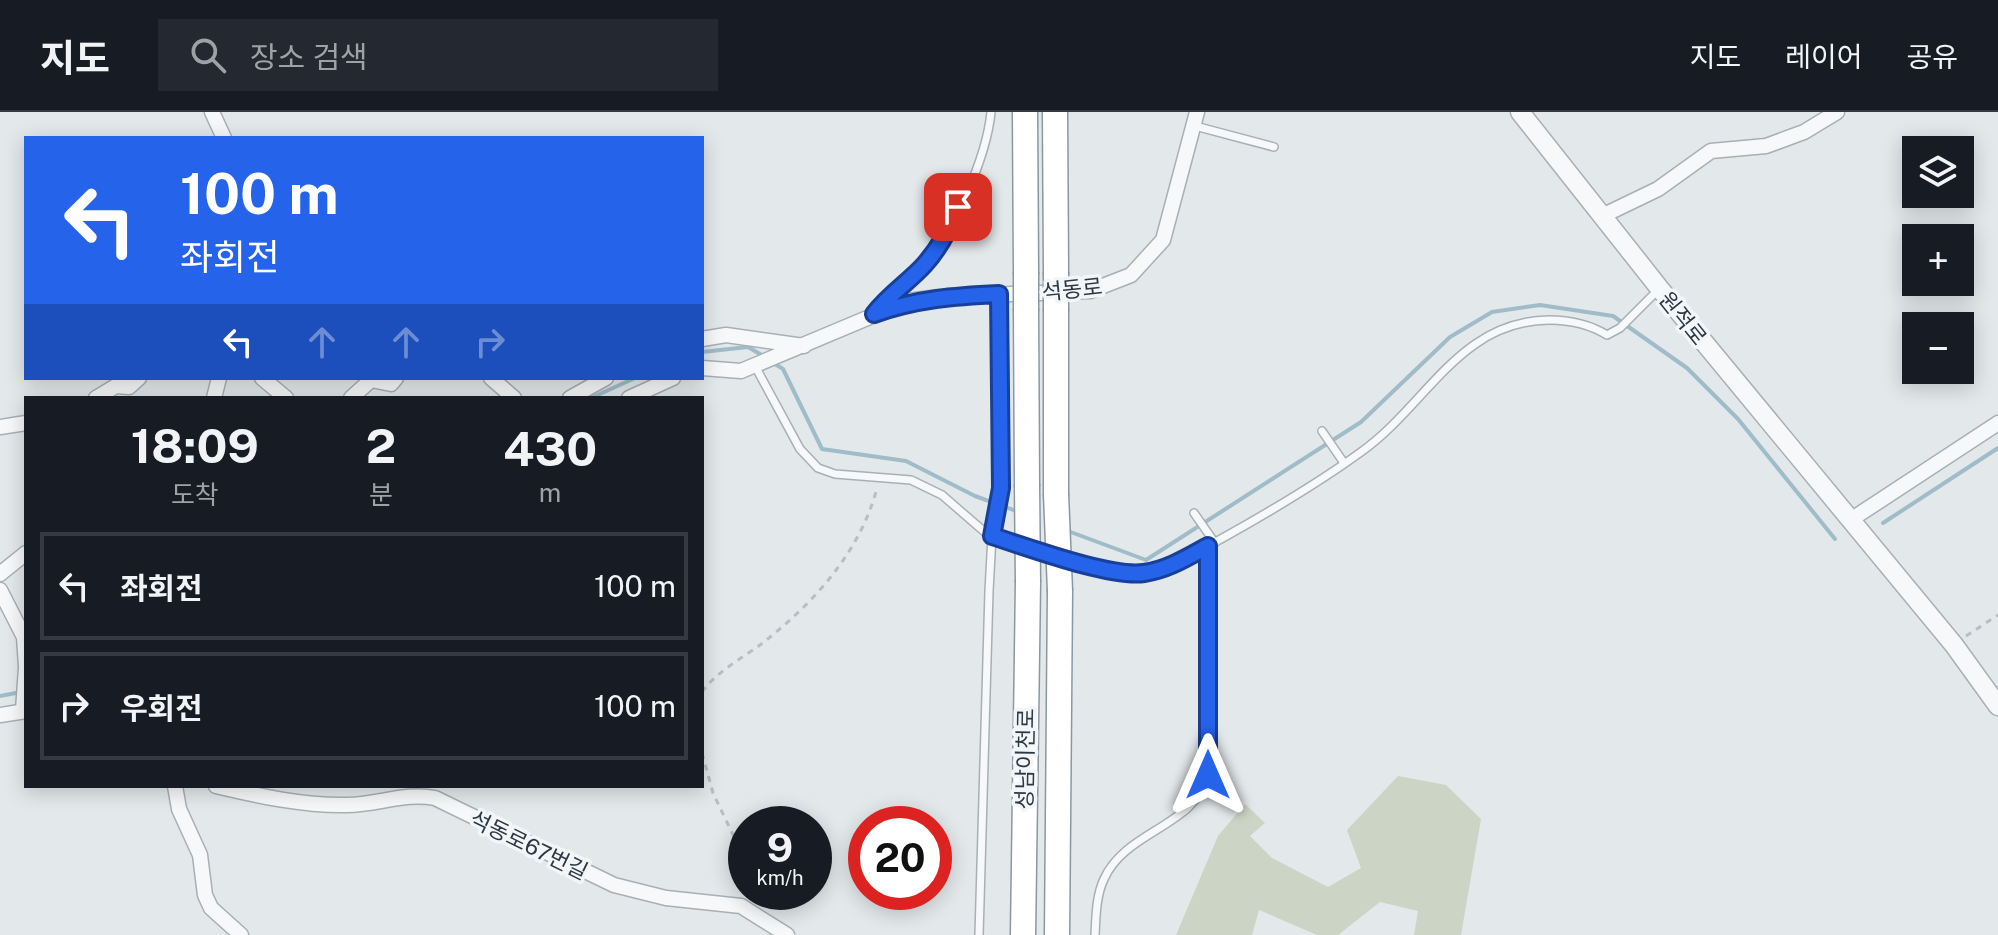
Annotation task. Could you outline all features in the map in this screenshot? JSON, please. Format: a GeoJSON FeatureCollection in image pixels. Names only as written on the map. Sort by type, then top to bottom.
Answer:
{"type":"FeatureCollection","features":[{"type":"Feature","properties":{"kind":"highway","name":"성남이천로"},"geometry":{"type":"LineString","coordinates":[[1023,935],[1028,582],[1025,112]]}},
{"type":"Feature","properties":{"kind":"highway","name":"성남이천로"},"geometry":{"type":"LineString","coordinates":[[1055,112],[1056,494],[1060,591],[1057,935]]}},
{"type":"Feature","properties":{"kind":"street"},"geometry":{"type":"LineString","coordinates":[[212,112],[223,136]]}},
{"type":"Feature","properties":{"kind":"street","name":"원적로"},"geometry":{"type":"LineString","coordinates":[[1520,112],[1660,289],[1954,645],[1998,706]]}},
{"type":"Feature","properties":{"kind":"street"},"geometry":{"type":"LineString","coordinates":[[1602,216],[1658,189],[1711,151],[1766,146],[1804,132],[1837,112]]}},
{"type":"Feature","properties":{"kind":"street","name":"석동로"},"geometry":{"type":"LineString","coordinates":[[704,368],[741,371],[908,301],[1090,291],[1131,275],[1163,240],[1196,119]]}},
{"type":"Feature","properties":{"kind":"street"},"geometry":{"type":"LineString","coordinates":[[704,339],[726,335],[804,346]]}},
{"type":"Feature","properties":{"kind":"street"},"geometry":{"type":"LineString","coordinates":[[99,396],[116,386],[129,387],[137,380]]}},
{"type":"Feature","properties":{"kind":"street"},"geometry":{"type":"LineString","coordinates":[[264,380],[284,396]]}},
{"type":"Feature","properties":{"kind":"street"},"geometry":{"type":"LineString","coordinates":[[353,396],[371,380],[391,384],[394,380]]}},
{"type":"Feature","properties":{"kind":"street"},"geometry":{"type":"LineString","coordinates":[[493,380],[512,396]]}},
{"type":"Feature","properties":{"kind":"street"},"geometry":{"type":"LineString","coordinates":[[574,396],[602,380]]}},
{"type":"Feature","properties":{"kind":"street"},"geometry":{"type":"LineString","coordinates":[[633,396],[669,380]]}},
{"type":"Feature","properties":{"kind":"street"},"geometry":{"type":"LineString","coordinates":[[0,427],[24,423]]}},
{"type":"Feature","properties":{"kind":"street"},"geometry":{"type":"LineString","coordinates":[[1852,519],[1998,423]]}},
{"type":"Feature","properties":{"kind":"street"},"geometry":{"type":"LineString","coordinates":[[0,574],[24,559]]}},
{"type":"Feature","properties":{"kind":"street"},"geometry":{"type":"LineString","coordinates":[[0,590],[24,637]]}},
{"type":"Feature","properties":{"kind":"street"},"geometry":{"type":"LineString","coordinates":[[0,715],[24,702]]}},
{"type":"Feature","properties":{"kind":"street"},"geometry":{"type":"LineString","coordinates":[[175,788],[179,809],[200,855],[205,895],[211,908],[241,935]]}},
{"type":"Feature","properties":{"kind":"street","name":"석동로67번길"},"geometry":{"type":"LineString","coordinates":[[225,788],[346,805],[419,795],[435,798],[614,885],[666,898],[741,906],[787,935]]}},
{"type":"Feature","properties":{"kind":"lane"},"geometry":{"type":"LineString","coordinates":[[874,314],[889,294],[924,265],[948,232],[989,134],[991,112]]}},
{"type":"Feature","properties":{"kind":"lane"},"geometry":{"type":"LineString","coordinates":[[1196,119],[1274,147]]}},
{"type":"Feature","properties":{"kind":"lane"},"geometry":{"type":"LineString","coordinates":[[757,365],[805,458],[818,468],[835,474],[911,480],[942,495],[992,536],[1110,569],[1142,573],[1173,565],[1342,460],[1405,413],[1457,356],[1488,334],[1523,320],[1592,325],[1607,335],[1620,328],[1660,289]]}},
{"type":"Feature","properties":{"kind":"lane"},"geometry":{"type":"LineString","coordinates":[[979,935],[992,536],[1001,488],[999,294]]}},
{"type":"Feature","properties":{"kind":"lane"},"geometry":{"type":"LineString","coordinates":[[1324,433],[1342,460]]}},
{"type":"Feature","properties":{"kind":"lane"},"geometry":{"type":"LineString","coordinates":[[1095,935],[1096,905],[1104,878],[1124,850],[1193,806],[1204,792],[1208,775],[1211,541],[1196,516]]}},
{"type":"Feature","properties":{"kind":"path"},"geometry":{"type":"LineString","coordinates":[[704,690],[792,621],[833,576],[871,512],[880,477]]}},
{"type":"Feature","properties":{"kind":"path"},"geometry":{"type":"LineString","coordinates":[[1954,645],[1998,615]]}},
{"type":"Feature","properties":{"kind":"path"},"geometry":{"type":"LineString","coordinates":[[704,760],[713,793],[728,824]]}},
{"type":"Feature","properties":{"kind":"green space"},"geometry":{"type":"Polygon","coordinates":[[[1398,776],[1446,785],[1481,819],[1461,935],[1414,935],[1418,911],[1380,902],[1338,935],[1317,935],[1259,910],[1252,935],[1176,935],[1218,836],[1245,804],[1265,823],[1250,836],[1272,858],[1328,887],[1361,868],[1347,830],[1398,776]]]}},
{"type":"Feature","properties":{"kind":"waterway"},"geometry":{"type":"LineString","coordinates":[[1068,531],[1146,560],[1361,422],[1450,337],[1492,312],[1540,305],[1613,316],[1687,368],[1738,419],[1835,539]]}},
{"type":"Feature","properties":{"kind":"waterway"},"geometry":{"type":"LineString","coordinates":[[704,352],[748,347],[765,357]]}},
{"type":"Feature","properties":{"kind":"waterway"},"geometry":{"type":"LineString","coordinates":[[772,362],[783,369],[822,449],[906,461],[975,496],[1019,512]]}},
{"type":"Feature","properties":{"kind":"waterway"},"geometry":{"type":"LineString","coordinates":[[595,396],[631,380]]}},
{"type":"Feature","properties":{"kind":"waterway"},"geometry":{"type":"LineString","coordinates":[[1883,523],[1998,448]]}},
{"type":"Feature","properties":{"kind":"waterway"},"geometry":{"type":"LineString","coordinates":[[0,696],[21,692]]}},
{"type":"Feature","properties":{"kind":"route"},"geometry":{"type":"LineString","coordinates":[[958,207],[948,232],[924,265],[889,294],[874,314],[908,301],[999,294],[1001,488],[992,536],[1110,569],[1142,573],[1173,565],[1208,546],[1208,775]]}}]}
